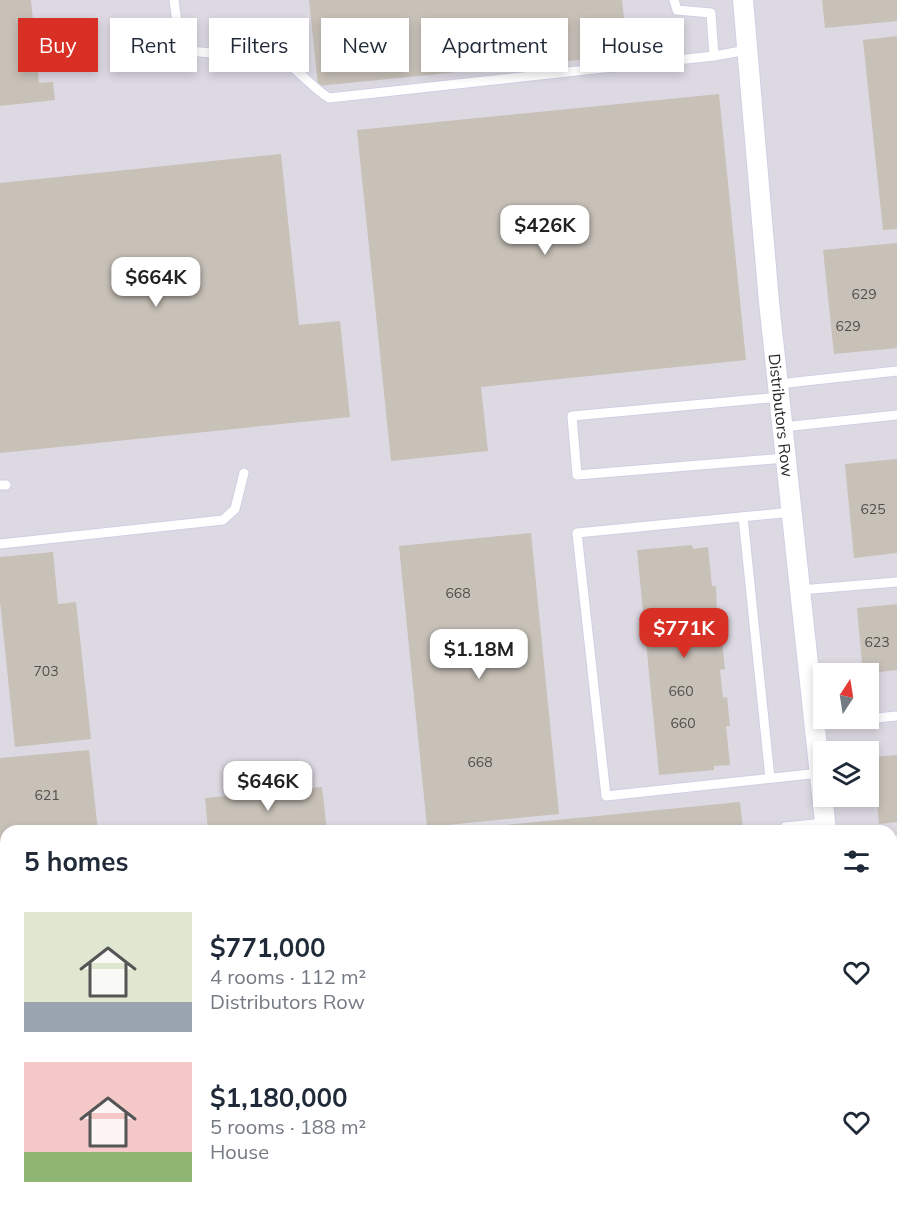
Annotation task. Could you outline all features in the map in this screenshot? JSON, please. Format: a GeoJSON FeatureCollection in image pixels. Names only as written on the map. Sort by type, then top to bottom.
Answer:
{"type":"FeatureCollection","features":[{"type":"Feature","properties":{"kind":"street","name":"Distributors Row"},"geometry":{"type":"LineString","coordinates":[[743,0],[779,391],[813,706]]}},
{"type":"Feature","properties":{"kind":"street","name":"Distributors Row"},"geometry":{"type":"LineString","coordinates":[[824,807],[826,825]]}},
{"type":"Feature","properties":{"kind":"lane"},"geometry":{"type":"LineString","coordinates":[[174,0],[180,46],[187,51],[274,58],[287,62],[313,89],[329,98],[714,56],[747,50]]}},
{"type":"Feature","properties":{"kind":"lane"},"geometry":{"type":"LineString","coordinates":[[674,0],[677,10],[711,13],[714,56]]}},
{"type":"Feature","properties":{"kind":"lane"},"geometry":{"type":"LineString","coordinates":[[786,458],[577,475],[572,416],[779,391],[897,371]]}},
{"type":"Feature","properties":{"kind":"lane"},"geometry":{"type":"LineString","coordinates":[[783,427],[897,415]]}},
{"type":"Feature","properties":{"kind":"lane"},"geometry":{"type":"LineString","coordinates":[[0,544],[223,520],[235,509],[244,473]]}},
{"type":"Feature","properties":{"kind":"lane"},"geometry":{"type":"LineString","coordinates":[[792,512],[577,533],[606,796],[813,774]]}},
{"type":"Feature","properties":{"kind":"lane"},"geometry":{"type":"LineString","coordinates":[[743,517],[770,778]]}},
{"type":"Feature","properties":{"kind":"lane"},"geometry":{"type":"LineString","coordinates":[[800,590],[897,582]]}},
{"type":"Feature","properties":{"kind":"lane"},"geometry":{"type":"LineString","coordinates":[[879,719],[897,717]]}},
{"type":"Feature","properties":{"kind":"shaded area"},"geometry":{"type":"Polygon","coordinates":[[[0,0],[897,0],[897,825],[0,825],[0,0]]]}},
{"type":"Feature","properties":{"kind":"building"},"geometry":{"type":"Polygon","coordinates":[[[0,0],[31,0],[33,18],[18,18],[18,72],[38,72],[39,83],[53,82],[55,100],[0,106],[0,0]]]}},
{"type":"Feature","properties":{"kind":"building"},"geometry":{"type":"Polygon","coordinates":[[[309,0],[622,0],[624,18],[580,18],[580,60],[568,61],[568,18],[421,18],[421,72],[458,72],[318,86],[309,0]]]}},
{"type":"Feature","properties":{"kind":"building"},"geometry":{"type":"Polygon","coordinates":[[[822,0],[897,0],[897,21],[825,28],[822,0]]]}},
{"type":"Feature","properties":{"kind":"building"},"geometry":{"type":"Polygon","coordinates":[[[897,36],[897,229],[883,230],[863,40],[897,36]]]}},
{"type":"Feature","properties":{"kind":"building"},"geometry":{"type":"Polygon","coordinates":[[[719,94],[746,360],[481,387],[488,451],[391,461],[357,130],[719,94]]]}},
{"type":"Feature","properties":{"kind":"building"},"geometry":{"type":"Polygon","coordinates":[[[281,154],[299,325],[340,321],[350,417],[0,453],[0,183],[281,154]]]}},
{"type":"Feature","properties":{"kind":"building"},"geometry":{"type":"Polygon","coordinates":[[[897,243],[897,348],[834,354],[823,250],[897,243]]]}},
{"type":"Feature","properties":{"kind":"building"},"geometry":{"type":"Polygon","coordinates":[[[897,459],[897,553],[854,558],[845,464],[897,459]]]}},
{"type":"Feature","properties":{"kind":"building"},"geometry":{"type":"Polygon","coordinates":[[[531,533],[559,814],[427,825],[399,546],[531,533]]]}},
{"type":"Feature","properties":{"kind":"building"},"geometry":{"type":"Polygon","coordinates":[[[692,545],[693,549],[708,547],[712,586],[716,586],[718,642],[722,642],[725,669],[720,670],[723,698],[727,697],[730,726],[726,726],[730,765],[714,766],[714,770],[659,775],[637,550],[692,545]]]}},
{"type":"Feature","properties":{"kind":"building"},"geometry":{"type":"Polygon","coordinates":[[[53,552],[58,604],[76,602],[91,739],[15,747],[0,601],[0,557],[53,552]]]}},
{"type":"Feature","properties":{"kind":"building"},"geometry":{"type":"Polygon","coordinates":[[[897,604],[897,670],[879,672],[879,663],[862,663],[857,608],[897,604]]]}},
{"type":"Feature","properties":{"kind":"building"},"geometry":{"type":"Polygon","coordinates":[[[89,750],[97,825],[0,825],[0,758],[89,750]]]}},
{"type":"Feature","properties":{"kind":"building"},"geometry":{"type":"Polygon","coordinates":[[[897,755],[897,822],[879,824],[879,756],[897,755]]]}},
{"type":"Feature","properties":{"kind":"building"},"geometry":{"type":"Polygon","coordinates":[[[322,787],[326,825],[207,825],[205,798],[322,787]]]}},
{"type":"Feature","properties":{"kind":"building"},"geometry":{"type":"Polygon","coordinates":[[[740,802],[742,825],[507,825],[740,802]]]}}]}
